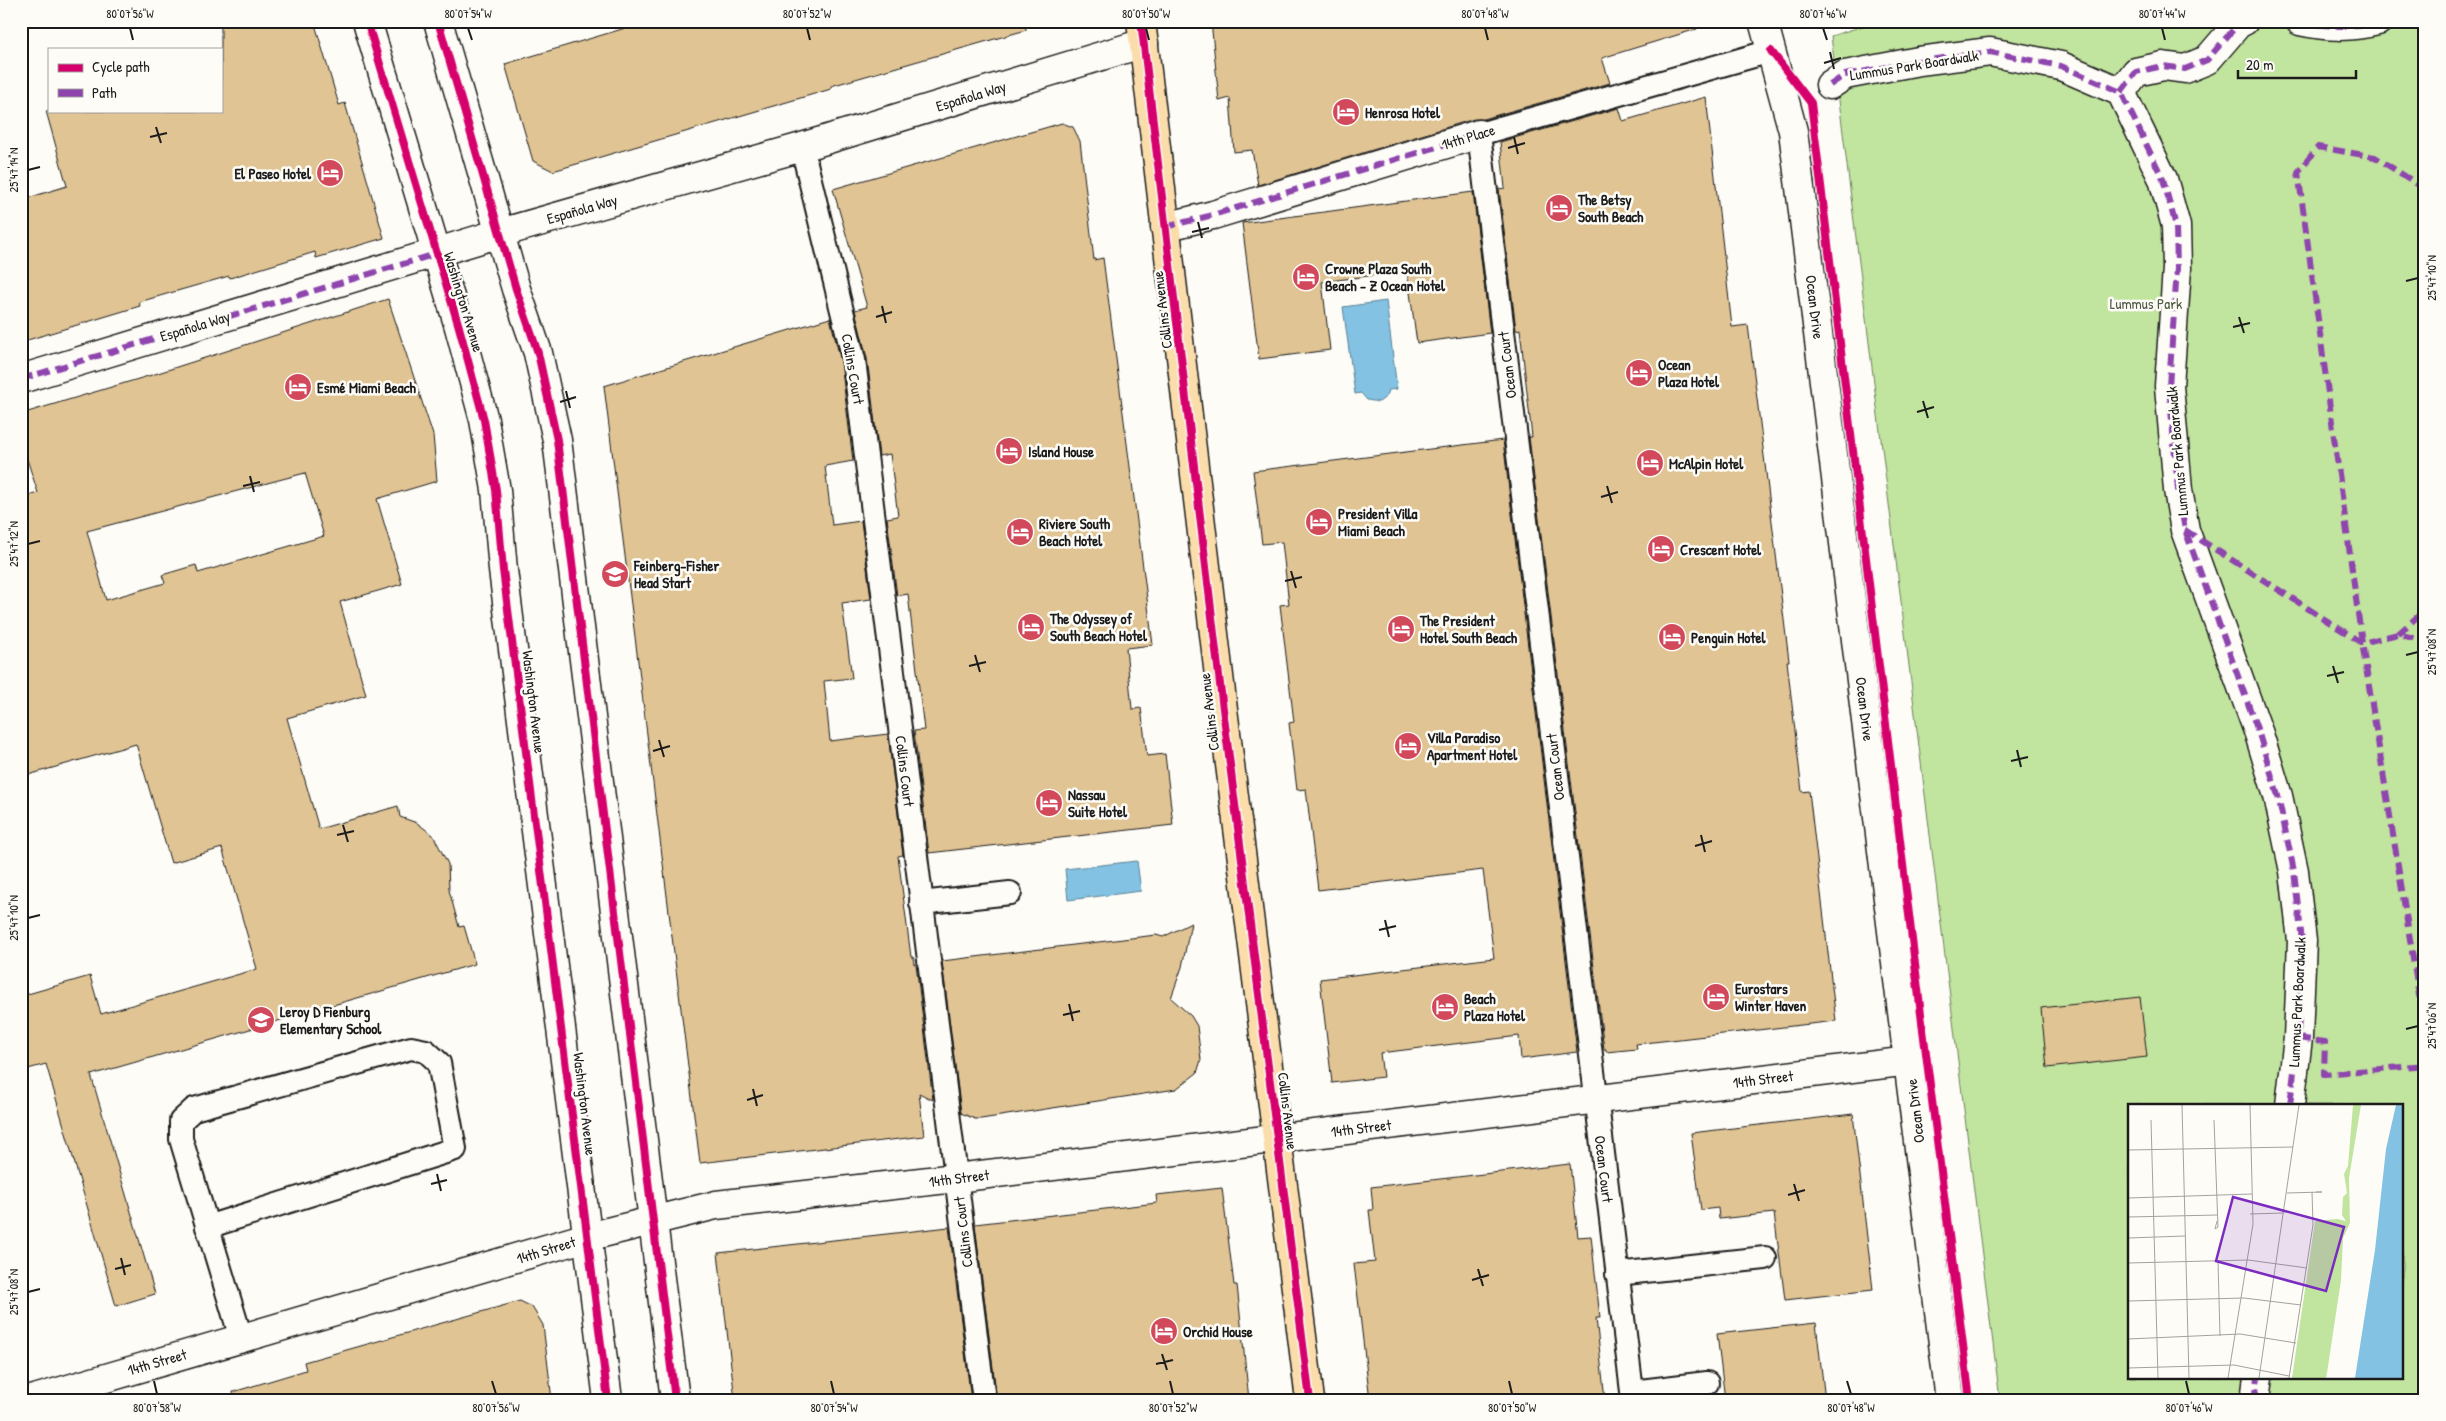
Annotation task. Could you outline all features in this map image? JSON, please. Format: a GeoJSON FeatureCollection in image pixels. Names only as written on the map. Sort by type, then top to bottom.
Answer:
{"type":"FeatureCollection","features":[{"type":"Feature","properties":{"kind":"main road","name":"Collins Avenue"},"geometry":{"type":"LineString","coordinates":[[1143,32],[1222,701],[1310,1400]]}},
{"type":"Feature","properties":{"kind":"street","name":"Washington Avenue"},"geometry":{"type":"LineString","coordinates":[[367,21],[484,420],[496,490],[503,570],[608,1400]]}},
{"type":"Feature","properties":{"kind":"street"},"geometry":{"type":"LineString","coordinates":[[438,21],[500,234],[538,353],[557,440],[676,1400]]}},
{"type":"Feature","properties":{"kind":"street","name":"Ocean Drive"},"geometry":{"type":"LineString","coordinates":[[1763,21],[1794,131],[1950,1400]]}},
{"type":"Feature","properties":{"kind":"street"},"geometry":{"type":"LineString","coordinates":[[2121,92],[2136,72],[2162,66],[2185,70],[2207,60],[2238,24],[2244,21]]}},
{"type":"Feature","properties":{"kind":"street"},"geometry":{"type":"LineString","coordinates":[[2300,21],[2324,26],[2348,27],[2378,21]]}},
{"type":"Feature","properties":{"kind":"street","name":"Española Way"},"geometry":{"type":"LineString","coordinates":[[21,379],[500,234],[802,146],[1143,32]]}},
{"type":"Feature","properties":{"kind":"street","name":"Lummus Park Boardwalk"},"geometry":{"type":"LineString","coordinates":[[1830,85],[1845,75],[1990,52],[2061,66],[2121,92],[2163,179],[2176,226],[2177,268],[2170,386],[2178,490],[2184,530],[2259,734],[2278,796],[2294,871],[2302,941],[2298,1038],[2290,1104]]}},
{"type":"Feature","properties":{"kind":"street","name":"14th Place"},"geometry":{"type":"LineString","coordinates":[[1165,227],[1213,215],[1479,134]]}},
{"type":"Feature","properties":{"kind":"street","name":"14th Street"},"geometry":{"type":"LineString","coordinates":[[42,1398],[587,1237],[716,1205],[956,1178],[1909,1061]]}},
{"type":"Feature","properties":{"kind":"street"},"geometry":{"type":"LineString","coordinates":[[2255,1400],[2258,1378]]}},
{"type":"Feature","properties":{"kind":"lane","name":"14th Place"},"geometry":{"type":"LineString","coordinates":[[1479,134],[1771,51]]}},
{"type":"Feature","properties":{"kind":"lane","name":"Ocean Court"},"geometry":{"type":"LineString","coordinates":[[1479,134],[1632,1396]]}},
{"type":"Feature","properties":{"kind":"lane","name":"Collins Court"},"geometry":{"type":"LineString","coordinates":[[802,146],[854,360],[984,1400]]}},
{"type":"Feature","properties":{"kind":"lane"},"geometry":{"type":"LineString","coordinates":[[921,903],[1010,893]]}},
{"type":"Feature","properties":{"kind":"lane"},"geometry":{"type":"LineString","coordinates":[[207,1226],[455,1149],[439,1063],[426,1051],[411,1048],[194,1109],[181,1121],[181,1139],[207,1226],[241,1338]]}},
{"type":"Feature","properties":{"kind":"lane"},"geometry":{"type":"LineString","coordinates":[[1617,1274],[1765,1258]]}},
{"type":"Feature","properties":{"kind":"lane"},"geometry":{"type":"LineString","coordinates":[[1632,1396],[1708,1383]]}},
{"type":"Feature","properties":{"kind":"green space","name":"Lummus Park"},"geometry":{"type":"Polygon","coordinates":[[[1879,21],[2425,21],[2425,1400],[2000,1400],[1831,36],[1879,21]]]}},
{"type":"Feature","properties":{"kind":"water"},"geometry":{"type":"Polygon","coordinates":[[[1386,301],[1397,389],[1389,390],[1387,396],[1379,402],[1367,400],[1361,393],[1355,394],[1343,307],[1386,301]]]}},
{"type":"Feature","properties":{"kind":"water"},"geometry":{"type":"Polygon","coordinates":[[[1137,861],[1141,891],[1068,900],[1065,869],[1137,861]]]}},
{"type":"Feature","properties":{"kind":"building"},"geometry":{"type":"Polygon","coordinates":[[[221,21],[314,21],[339,105],[345,103],[384,238],[316,258],[315,252],[230,278],[229,276],[139,302],[140,306],[21,342],[21,200],[67,186],[46,111],[222,112],[221,21]]]}},
{"type":"Feature","properties":{"kind":"building"},"geometry":{"type":"Polygon","coordinates":[[[649,21],[1025,21],[1026,30],[831,86],[831,89],[553,171],[533,161],[505,64],[649,21]]]}},
{"type":"Feature","properties":{"kind":"building"},"geometry":{"type":"Polygon","coordinates":[[[1211,21],[1696,21],[1697,29],[1602,58],[1610,83],[1483,119],[1474,119],[1258,185],[1252,150],[1234,152],[1230,98],[1219,101],[1211,21]]]}},
{"type":"Feature","properties":{"kind":"building"},"geometry":{"type":"Polygon","coordinates":[[[1706,97],[1732,327],[1748,325],[1789,661],[1787,661],[1802,792],[1809,791],[1836,1021],[1636,1044],[1637,1049],[1606,1052],[1606,1049],[1604,1049],[1529,437],[1532,437],[1520,329],[1516,330],[1499,189],[1505,188],[1500,142],[1619,108],[1623,121],[1706,97]]]}},
{"type":"Feature","properties":{"kind":"building"},"geometry":{"type":"Polygon","coordinates":[[[1062,123],[1073,127],[1080,141],[1094,260],[1103,258],[1153,645],[1126,648],[1132,709],[1141,708],[1147,756],[1165,754],[1173,825],[929,853],[914,731],[924,730],[908,594],[897,596],[887,518],[898,516],[890,454],[879,456],[867,358],[855,310],[867,307],[833,189],[1062,123]]]}},
{"type":"Feature","properties":{"kind":"building","name":"Crowne Plaza South Beach - Z Ocean Hotel"},"geometry":{"type":"Polygon","coordinates":[[[1473,192],[1490,333],[1417,343],[1407,271],[1322,282],[1330,350],[1259,359],[1242,223],[1473,192]]]}},
{"type":"Feature","properties":{"kind":"building"},"geometry":{"type":"Polygon","coordinates":[[[388,299],[433,435],[437,481],[377,499],[402,584],[340,602],[366,695],[287,718],[319,829],[398,806],[400,817],[417,823],[433,835],[448,864],[449,890],[459,927],[464,926],[475,964],[91,1075],[155,1294],[116,1306],[46,1064],[28,1069],[21,1046],[21,996],[90,976],[101,1014],[257,969],[222,848],[171,863],[136,744],[21,777],[21,498],[38,493],[21,441],[21,414],[155,374],[388,299]],[[305,473],[87,531],[106,600],[165,583],[162,575],[196,565],[198,573],[324,536],[305,473]]]}},
{"type":"Feature","properties":{"kind":"building"},"geometry":{"type":"Polygon","coordinates":[[[830,318],[841,362],[853,461],[825,466],[832,525],[861,521],[871,599],[842,603],[852,678],[824,681],[830,741],[888,734],[903,855],[898,856],[911,957],[913,957],[914,964],[916,964],[933,1100],[919,1093],[924,1136],[700,1163],[604,386],[830,318]]]}},
{"type":"Feature","properties":{"kind":"building"},"geometry":{"type":"Polygon","coordinates":[[[1503,440],[1577,1052],[1521,1059],[1519,1036],[1380,1053],[1383,1077],[1332,1083],[1320,979],[1494,958],[1483,870],[1318,890],[1306,789],[1297,790],[1289,723],[1294,722],[1280,605],[1289,604],[1282,542],[1262,544],[1253,471],[1503,440]]]}},
{"type":"Feature","properties":{"kind":"building"},"geometry":{"type":"Polygon","coordinates":[[[1191,923],[1182,967],[1171,998],[1191,1016],[1197,1026],[1201,1060],[1197,1073],[1176,1089],[981,1119],[975,1119],[961,1113],[942,961],[1156,935],[1163,937],[1191,923]]]}},
{"type":"Feature","properties":{"kind":"building"},"geometry":{"type":"Polygon","coordinates":[[[2140,997],[2147,1057],[2047,1068],[2041,1008],[2140,997]]]}},
{"type":"Feature","properties":{"kind":"building"},"geometry":{"type":"Polygon","coordinates":[[[1853,1114],[1873,1290],[1785,1300],[1774,1213],[1719,1219],[1718,1208],[1701,1210],[1691,1133],[1853,1114]]]}},
{"type":"Feature","properties":{"kind":"building"},"geometry":{"type":"Polygon","coordinates":[[[1570,1164],[1578,1237],[1591,1236],[1600,1318],[1596,1318],[1605,1400],[1370,1400],[1354,1264],[1375,1262],[1369,1210],[1373,1210],[1371,1187],[1570,1164]]]}},
{"type":"Feature","properties":{"kind":"building"},"geometry":{"type":"Polygon","coordinates":[[[1222,1188],[1234,1285],[1237,1285],[1249,1400],[997,1400],[975,1224],[1157,1203],[1156,1195],[1222,1188]]]}},
{"type":"Feature","properties":{"kind":"building"},"geometry":{"type":"Polygon","coordinates":[[[949,1227],[971,1400],[735,1400],[718,1253],[949,1227]]]}},
{"type":"Feature","properties":{"kind":"building"},"geometry":{"type":"Polygon","coordinates":[[[520,1301],[532,1307],[543,1325],[552,1400],[234,1400],[233,1392],[306,1370],[304,1362],[520,1301]]]}},
{"type":"Feature","properties":{"kind":"building"},"geometry":{"type":"Polygon","coordinates":[[[1816,1323],[1825,1400],[1725,1400],[1717,1334],[1816,1323]]]}},
{"type":"Feature","properties":{"kind":"marked path"},"geometry":{"type":"LineString","coordinates":[[2121,92],[2136,72],[2163,66],[2185,69],[2207,60],[2238,24],[2244,21]]}},
{"type":"Feature","properties":{"kind":"marked path"},"geometry":{"type":"LineString","coordinates":[[2300,21],[2339,26],[2378,21]]}},
{"type":"Feature","properties":{"kind":"marked path"},"geometry":{"type":"LineString","coordinates":[[1830,85],[1845,75],[1919,61],[1990,52],[2061,66],[2121,92],[2163,179],[2176,226],[2177,268],[2169,386],[2178,490],[2185,530],[2259,734],[2278,796],[2294,871],[2302,941],[2298,1038],[2290,1104]]}},
{"type":"Feature","properties":{"kind":"marked path"},"geometry":{"type":"LineString","coordinates":[[1165,227],[1213,215],[1479,134]]}},
{"type":"Feature","properties":{"kind":"marked path"},"geometry":{"type":"LineString","coordinates":[[2425,189],[2375,157],[2318,147],[2298,172],[2362,643],[2425,1032]]}},
{"type":"Feature","properties":{"kind":"marked path"},"geometry":{"type":"LineString","coordinates":[[21,379],[436,254]]}},
{"type":"Feature","properties":{"kind":"marked path"},"geometry":{"type":"LineString","coordinates":[[2185,530],[2362,643],[2398,634],[2425,641]]}},
{"type":"Feature","properties":{"kind":"marked path"},"geometry":{"type":"LineString","coordinates":[[2398,634],[2425,610]]}},
{"type":"Feature","properties":{"kind":"marked path"},"geometry":{"type":"LineString","coordinates":[[2298,1038],[2325,1042],[2324,1074],[2425,1065]]}},
{"type":"Feature","properties":{"kind":"marked path"},"geometry":{"type":"LineString","coordinates":[[2255,1400],[2258,1378]]}},
{"type":"Feature","properties":{"kind":"cycle path"},"geometry":{"type":"LineString","coordinates":[[367,21],[459,327],[484,420],[496,490],[503,570],[608,1400]]}},
{"type":"Feature","properties":{"kind":"cycle path"},"geometry":{"type":"LineString","coordinates":[[438,21],[516,289],[538,353],[557,440],[675,1400]]}},
{"type":"Feature","properties":{"kind":"cycle path"},"geometry":{"type":"LineString","coordinates":[[1141,21],[1222,701],[1310,1400]]}},
{"type":"Feature","properties":{"kind":"cycle path"},"geometry":{"type":"LineString","coordinates":[[1771,51],[1811,103],[1921,1014],[1970,1400]]}},
{"type":"Feature","properties":{"kind":"place","name":"Henrosa Hotel"},"geometry":{"type":"Point","coordinates":[1346,112]}},
{"type":"Feature","properties":{"kind":"place","name":"El Paseo Hotel"},"geometry":{"type":"Point","coordinates":[330,173]}},
{"type":"Feature","properties":{"kind":"place","name":"The Betsy South Beach"},"geometry":{"type":"Point","coordinates":[1559,208]}},
{"type":"Feature","properties":{"kind":"place","name":"Crowne Plaza South Beach - Z Ocean Hotel"},"geometry":{"type":"Point","coordinates":[1306,277]}},
{"type":"Feature","properties":{"kind":"place","name":"Ocean Plaza Hotel"},"geometry":{"type":"Point","coordinates":[1639,373]}},
{"type":"Feature","properties":{"kind":"place","name":"Esmé Miami Beach"},"geometry":{"type":"Point","coordinates":[298,387]}},
{"type":"Feature","properties":{"kind":"place","name":"Island House"},"geometry":{"type":"Point","coordinates":[1009,451]}},
{"type":"Feature","properties":{"kind":"place","name":"McAlpin Hotel"},"geometry":{"type":"Point","coordinates":[1650,463]}},
{"type":"Feature","properties":{"kind":"place","name":"President Villa Miami Beach"},"geometry":{"type":"Point","coordinates":[1319,522]}},
{"type":"Feature","properties":{"kind":"place","name":"Riviere South Beach Hotel"},"geometry":{"type":"Point","coordinates":[1020,532]}},
{"type":"Feature","properties":{"kind":"place","name":"Crescent Hotel"},"geometry":{"type":"Point","coordinates":[1661,549]}},
{"type":"Feature","properties":{"kind":"place","name":"Feinberg-Fisher Head Start"},"geometry":{"type":"Point","coordinates":[615,574]}},
{"type":"Feature","properties":{"kind":"place","name":"The Odyssey of South Beach Hotel"},"geometry":{"type":"Point","coordinates":[1031,627]}},
{"type":"Feature","properties":{"kind":"place","name":"The President Hotel South Beach"},"geometry":{"type":"Point","coordinates":[1401,629]}},
{"type":"Feature","properties":{"kind":"place","name":"Penguin Hotel"},"geometry":{"type":"Point","coordinates":[1672,637]}},
{"type":"Feature","properties":{"kind":"place","name":"Villa Paradiso Apartment Hotel"},"geometry":{"type":"Point","coordinates":[1408,746]}},
{"type":"Feature","properties":{"kind":"place","name":"Nassau Suite Hotel"},"geometry":{"type":"Point","coordinates":[1049,803]}},
{"type":"Feature","properties":{"kind":"place","name":"Eurostars Winter Haven"},"geometry":{"type":"Point","coordinates":[1716,997]}},
{"type":"Feature","properties":{"kind":"place","name":"Beach Plaza Hotel"},"geometry":{"type":"Point","coordinates":[1445,1007]}},
{"type":"Feature","properties":{"kind":"place","name":"Leroy D Fienburg Elementary School"},"geometry":{"type":"Point","coordinates":[261,1020]}},
{"type":"Feature","properties":{"kind":"place","name":"Orchid House"},"geometry":{"type":"Point","coordinates":[1164,1331]}}]}
